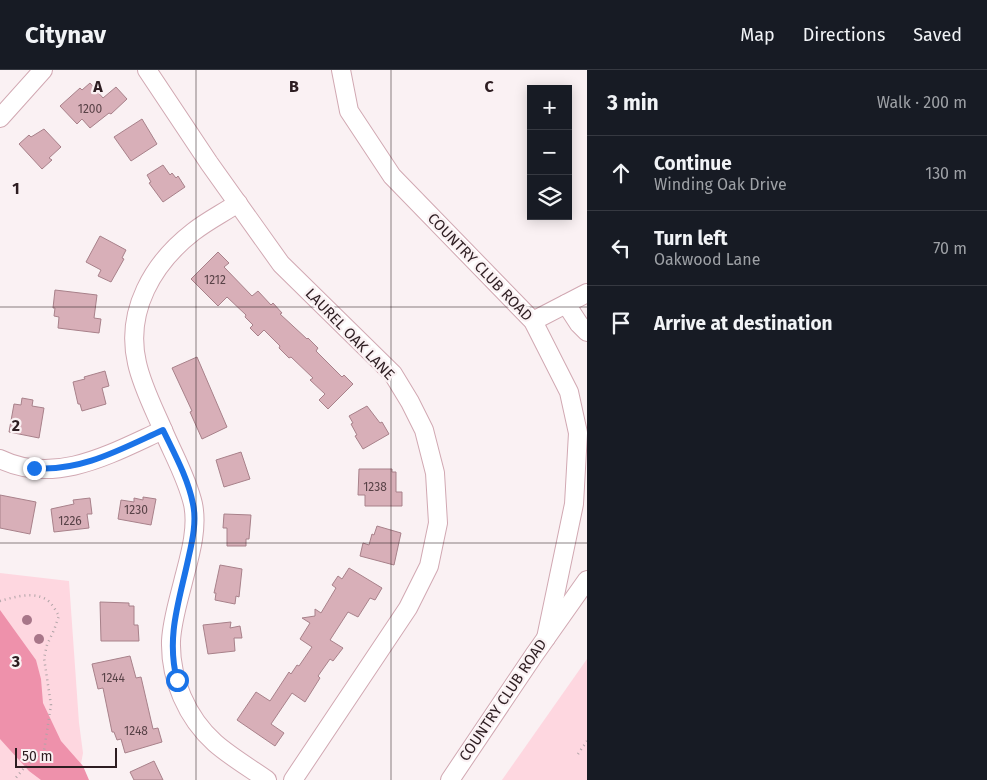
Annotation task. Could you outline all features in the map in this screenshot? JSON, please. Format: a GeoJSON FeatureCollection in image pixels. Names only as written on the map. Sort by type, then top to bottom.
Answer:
{"type":"FeatureCollection","features":[{"type":"Feature","properties":{"kind":"street"},"geometry":{"type":"LineString","coordinates":[[0,118],[43,70]]}},
{"type":"Feature","properties":{"kind":"street","name":"LAUREL OAK LANE"},"geometry":{"type":"LineString","coordinates":[[147,70],[281,264],[392,374],[410,402],[424,430],[435,474],[438,523],[429,566],[408,608],[293,780]]}},
{"type":"Feature","properties":{"kind":"street","name":"COUNTRY CLUB ROAD"},"geometry":{"type":"LineString","coordinates":[[340,70],[349,111],[392,176],[533,321],[569,392],[578,433],[574,504],[546,638],[450,780]]}},
{"type":"Feature","properties":{"kind":"street"},"geometry":{"type":"LineString","coordinates":[[238,203],[194,231],[162,261],[147,285],[139,307],[135,325],[134,345],[141,378],[182,471],[194,510],[193,538],[171,640],[172,660],[183,700],[200,728],[215,743],[267,780]]}},
{"type":"Feature","properties":{"kind":"street"},"geometry":{"type":"LineString","coordinates":[[533,321],[587,293]]}},
{"type":"Feature","properties":{"kind":"street"},"geometry":{"type":"LineString","coordinates":[[566,304],[579,324],[587,332]]}},
{"type":"Feature","properties":{"kind":"street"},"geometry":{"type":"LineString","coordinates":[[569,392],[587,402]]}},
{"type":"Feature","properties":{"kind":"street"},"geometry":{"type":"LineString","coordinates":[[0,459],[16,467],[63,468],[89,463],[163,430]]}},
{"type":"Feature","properties":{"kind":"street"},"geometry":{"type":"LineString","coordinates":[[546,638],[587,580]]}},
{"type":"Feature","properties":{"kind":"path"},"geometry":{"type":"LineString","coordinates":[[0,601],[18,596],[32,596],[47,600],[59,616],[47,645],[44,658],[51,705],[44,751],[25,767],[14,780]]}},
{"type":"Feature","properties":{"kind":"path"},"geometry":{"type":"LineString","coordinates":[[578,754],[587,741]]}},
{"type":"Feature","properties":{"kind":"shaded area"},"geometry":{"type":"Polygon","coordinates":[[[0,573],[69,581],[79,723],[83,753],[78,780],[0,780],[0,573]]]}},
{"type":"Feature","properties":{"kind":"shaded area"},"geometry":{"type":"Polygon","coordinates":[[[0,610],[36,660],[41,679],[43,703],[61,741],[83,766],[89,780],[41,780],[29,771],[0,739],[0,610]]]}},
{"type":"Feature","properties":{"kind":"shaded area"},"geometry":{"type":"Polygon","coordinates":[[[587,659],[587,780],[502,780],[587,659]]]}},
{"type":"Feature","properties":{"kind":"building"},"geometry":{"type":"Polygon","coordinates":[[[90,83],[103,98],[116,87],[127,99],[111,114],[109,113],[90,128],[82,119],[77,124],[60,106],[80,88],[82,90],[90,83]]]}},
{"type":"Feature","properties":{"kind":"building"},"geometry":{"type":"Polygon","coordinates":[[[142,119],[157,144],[131,161],[114,137],[142,119]]]}},
{"type":"Feature","properties":{"kind":"building"},"geometry":{"type":"Polygon","coordinates":[[[44,129],[61,147],[49,158],[52,160],[42,169],[19,144],[29,135],[31,137],[44,129]]]}},
{"type":"Feature","properties":{"kind":"building"},"geometry":{"type":"Polygon","coordinates":[[[163,165],[170,175],[172,173],[176,178],[178,176],[185,187],[163,202],[149,183],[151,182],[147,175],[163,165]]]}},
{"type":"Feature","properties":{"kind":"building"},"geometry":{"type":"Polygon","coordinates":[[[100,236],[126,250],[122,258],[124,259],[111,282],[98,276],[101,270],[86,262],[100,236]]]}},
{"type":"Feature","properties":{"kind":"building"},"geometry":{"type":"Polygon","coordinates":[[[218,252],[229,263],[224,267],[252,296],[258,291],[271,305],[273,303],[282,313],[280,314],[318,348],[316,351],[342,377],[344,375],[353,384],[328,409],[319,400],[325,394],[310,380],[313,378],[291,357],[289,358],[264,330],[258,336],[250,328],[253,325],[245,317],[246,315],[227,297],[218,306],[191,279],[218,252]]]}},
{"type":"Feature","properties":{"kind":"building"},"geometry":{"type":"Polygon","coordinates":[[[55,290],[97,295],[94,318],[101,319],[99,333],[58,328],[59,317],[54,316],[55,308],[53,308],[55,290]]]}},
{"type":"Feature","properties":{"kind":"building"},"geometry":{"type":"Polygon","coordinates":[[[197,357],[227,427],[202,439],[190,412],[192,411],[172,368],[197,357]]]}},
{"type":"Feature","properties":{"kind":"building"},"geometry":{"type":"Polygon","coordinates":[[[105,371],[109,386],[102,388],[106,404],[82,411],[80,404],[78,404],[73,382],[105,371]]]}},
{"type":"Feature","properties":{"kind":"building"},"geometry":{"type":"Polygon","coordinates":[[[22,398],[33,400],[32,406],[44,408],[39,438],[9,432],[14,404],[21,405],[22,398]]]}},
{"type":"Feature","properties":{"kind":"building"},"geometry":{"type":"Polygon","coordinates":[[[367,406],[380,423],[382,422],[389,434],[363,449],[355,436],[357,435],[349,416],[367,406]]]}},
{"type":"Feature","properties":{"kind":"building"},"geometry":{"type":"Polygon","coordinates":[[[241,452],[250,479],[224,487],[216,460],[241,452]]]}},
{"type":"Feature","properties":{"kind":"building"},"geometry":{"type":"Polygon","coordinates":[[[359,469],[392,469],[392,472],[396,472],[396,492],[402,492],[402,506],[365,506],[365,495],[358,495],[359,469]]]}},
{"type":"Feature","properties":{"kind":"building"},"geometry":{"type":"Polygon","coordinates":[[[0,495],[36,502],[30,534],[0,528],[0,495]]]}},
{"type":"Feature","properties":{"kind":"building"},"geometry":{"type":"Polygon","coordinates":[[[143,497],[156,499],[151,525],[118,519],[121,500],[134,502],[134,498],[143,500],[143,497]]]}},
{"type":"Feature","properties":{"kind":"building"},"geometry":{"type":"Polygon","coordinates":[[[90,498],[92,514],[87,514],[89,528],[54,532],[51,509],[74,504],[73,500],[90,498]]]}},
{"type":"Feature","properties":{"kind":"building"},"geometry":{"type":"Polygon","coordinates":[[[224,514],[251,515],[249,539],[246,539],[246,546],[227,546],[227,528],[223,528],[224,514]]]}},
{"type":"Feature","properties":{"kind":"building"},"geometry":{"type":"Polygon","coordinates":[[[377,526],[401,533],[394,565],[360,556],[363,543],[369,545],[372,534],[374,535],[377,526]]]}},
{"type":"Feature","properties":{"kind":"building"},"geometry":{"type":"Polygon","coordinates":[[[220,565],[242,569],[239,597],[236,596],[235,604],[215,600],[216,593],[214,593],[220,565]]]}},
{"type":"Feature","properties":{"kind":"building"},"geometry":{"type":"Polygon","coordinates":[[[349,568],[382,588],[375,600],[370,598],[358,617],[348,612],[330,640],[343,648],[333,661],[330,659],[318,676],[320,678],[305,702],[292,693],[271,724],[284,733],[275,746],[237,720],[256,692],[270,701],[289,672],[291,674],[297,665],[299,666],[312,647],[300,639],[310,623],[302,618],[315,616],[315,609],[321,613],[336,588],[332,585],[338,576],[342,579],[349,568]]]}},
{"type":"Feature","properties":{"kind":"building"},"geometry":{"type":"Polygon","coordinates":[[[100,602],[129,603],[129,606],[134,606],[134,625],[138,625],[139,641],[101,641],[100,602]]]}},
{"type":"Feature","properties":{"kind":"building"},"geometry":{"type":"Polygon","coordinates":[[[231,622],[230,628],[240,626],[242,638],[234,638],[235,651],[208,654],[203,625],[231,622]]]}},
{"type":"Feature","properties":{"kind":"building"},"geometry":{"type":"Polygon","coordinates":[[[130,656],[136,678],[141,677],[153,729],[158,728],[162,742],[125,753],[121,739],[117,740],[114,732],[112,732],[103,688],[98,689],[92,664],[130,656]]]}},
{"type":"Feature","properties":{"kind":"building"},"geometry":{"type":"Polygon","coordinates":[[[154,761],[163,780],[134,780],[130,772],[154,761]]]}},
{"type":"Feature","properties":{"kind":"route"},"geometry":{"type":"LineString","coordinates":[[34,468],[63,468],[89,463],[163,430],[182,471],[194,510],[193,538],[171,640],[172,660],[177,680]]}}]}
